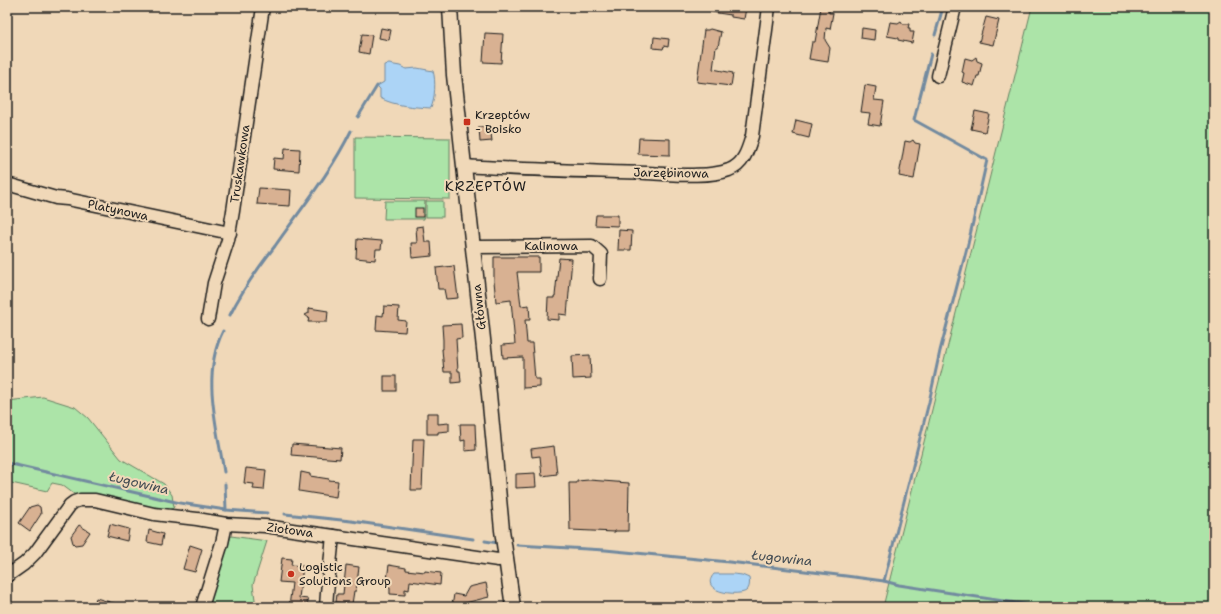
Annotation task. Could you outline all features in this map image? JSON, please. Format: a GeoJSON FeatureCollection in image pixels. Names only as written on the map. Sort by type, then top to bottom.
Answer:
{"type":"FeatureCollection","features":[{"type":"Feature","properties":{"kind":"street","name":"Truskawkowa"},"geometry":{"type":"LineString","coordinates":[[208,318],[214,283],[230,233],[263,7]]}},
{"type":"Feature","properties":{"kind":"street","name":"Główna"},"geometry":{"type":"LineString","coordinates":[[450,7],[454,75],[506,559],[513,607]]}},
{"type":"Feature","properties":{"kind":"street","name":"Jarzębinowa"},"geometry":{"type":"LineString","coordinates":[[464,166],[538,170],[697,174],[714,174],[730,170],[738,165],[745,156],[752,136],[769,7]]}},
{"type":"Feature","properties":{"kind":"street"},"geometry":{"type":"LineString","coordinates":[[938,76],[955,7]]}},
{"type":"Feature","properties":{"kind":"street","name":"Platynowa"},"geometry":{"type":"LineString","coordinates":[[7,184],[56,198],[230,233]]}},
{"type":"Feature","properties":{"kind":"street","name":"Kalinowa"},"geometry":{"type":"LineString","coordinates":[[473,247],[592,246],[602,254],[600,279]]}},
{"type":"Feature","properties":{"kind":"street","name":"Ziołowa"},"geometry":{"type":"LineString","coordinates":[[7,576],[24,564],[35,553],[64,512],[74,502],[86,499],[154,514],[226,524],[265,526],[498,560],[506,559]]}},
{"type":"Feature","properties":{"kind":"street"},"geometry":{"type":"LineString","coordinates":[[202,607],[222,543],[226,524]]}},
{"type":"Feature","properties":{"kind":"street"},"geometry":{"type":"LineString","coordinates":[[326,607],[333,536]]}},
{"type":"Feature","properties":{"kind":"green space"},"geometry":{"type":"Polygon","coordinates":[[[1032,7],[1214,7],[1214,607],[883,607],[1032,7]]]}},
{"type":"Feature","properties":{"kind":"green space"},"geometry":{"type":"Polygon","coordinates":[[[355,137],[450,138],[450,199],[355,198],[355,137]]]}},
{"type":"Feature","properties":{"kind":"green space"},"geometry":{"type":"Polygon","coordinates":[[[385,201],[425,201],[424,219],[384,219],[385,201]]]}},
{"type":"Feature","properties":{"kind":"green space"},"geometry":{"type":"Polygon","coordinates":[[[426,201],[443,201],[443,217],[426,217],[426,201]]]}},
{"type":"Feature","properties":{"kind":"green space"},"geometry":{"type":"Polygon","coordinates":[[[43,397],[75,407],[88,418],[121,459],[164,484],[172,495],[174,507],[169,511],[83,496],[74,494],[62,485],[52,483],[47,491],[7,482],[7,401],[43,397]]]}},
{"type":"Feature","properties":{"kind":"green space"},"geometry":{"type":"Polygon","coordinates":[[[231,536],[267,541],[253,585],[256,607],[213,607],[210,605],[231,536]]]}},
{"type":"Feature","properties":{"kind":"water"},"geometry":{"type":"Polygon","coordinates":[[[389,64],[406,69],[417,68],[433,71],[435,90],[431,108],[411,107],[386,101],[380,98],[380,89],[377,86],[384,82],[384,65],[389,64]]]}},
{"type":"Feature","properties":{"kind":"water"},"geometry":{"type":"Polygon","coordinates":[[[714,574],[742,575],[749,578],[748,588],[746,591],[739,593],[726,593],[719,591],[711,585],[711,580],[714,574]]]}},
{"type":"Feature","properties":{"kind":"building"},"geometry":{"type":"Polygon","coordinates":[[[711,7],[746,8],[744,19],[731,17],[731,15],[711,12],[711,7]]]}},
{"type":"Feature","properties":{"kind":"building"},"geometry":{"type":"Polygon","coordinates":[[[821,7],[828,7],[827,9],[829,10],[829,13],[833,13],[830,29],[826,28],[825,40],[830,48],[828,62],[809,59],[812,42],[815,42],[821,7]]]}},
{"type":"Feature","properties":{"kind":"building"},"geometry":{"type":"Polygon","coordinates":[[[986,17],[999,20],[993,45],[979,42],[986,17]]]}},
{"type":"Feature","properties":{"kind":"building"},"geometry":{"type":"Polygon","coordinates":[[[901,21],[903,24],[909,24],[908,28],[910,28],[910,32],[914,32],[912,43],[887,36],[890,22],[898,23],[901,21]]]}},
{"type":"Feature","properties":{"kind":"building"},"geometry":{"type":"Polygon","coordinates":[[[381,28],[391,30],[389,40],[379,38],[381,28]]]}},
{"type":"Feature","properties":{"kind":"building"},"geometry":{"type":"Polygon","coordinates":[[[862,28],[875,30],[874,40],[861,38],[862,28]]]}},
{"type":"Feature","properties":{"kind":"building"},"geometry":{"type":"Polygon","coordinates":[[[710,29],[721,32],[718,47],[716,47],[713,69],[733,73],[731,86],[697,82],[704,30],[710,29]]]}},
{"type":"Feature","properties":{"kind":"building"},"geometry":{"type":"Polygon","coordinates":[[[485,33],[503,34],[501,63],[483,62],[485,33]]]}},
{"type":"Feature","properties":{"kind":"building"},"geometry":{"type":"Polygon","coordinates":[[[362,34],[372,35],[369,54],[359,52],[362,34]]]}},
{"type":"Feature","properties":{"kind":"building"},"geometry":{"type":"Polygon","coordinates":[[[654,37],[669,39],[668,47],[664,46],[663,49],[653,48],[654,37]]]}},
{"type":"Feature","properties":{"kind":"building"},"geometry":{"type":"Polygon","coordinates":[[[976,57],[977,61],[982,63],[979,76],[977,76],[974,86],[962,82],[964,73],[962,72],[965,58],[972,60],[976,57]]]}},
{"type":"Feature","properties":{"kind":"building"},"geometry":{"type":"Polygon","coordinates":[[[865,85],[876,87],[874,100],[884,101],[880,126],[868,124],[870,113],[861,112],[865,85]]]}},
{"type":"Feature","properties":{"kind":"building"},"geometry":{"type":"Polygon","coordinates":[[[975,111],[989,114],[985,132],[971,129],[975,111]]]}},
{"type":"Feature","properties":{"kind":"building"},"geometry":{"type":"Polygon","coordinates":[[[796,120],[812,124],[809,138],[793,134],[796,120]]]}},
{"type":"Feature","properties":{"kind":"building"},"geometry":{"type":"Polygon","coordinates":[[[490,126],[492,141],[480,142],[479,127],[490,126]]]}},
{"type":"Feature","properties":{"kind":"building"},"geometry":{"type":"Polygon","coordinates":[[[639,138],[670,139],[670,155],[638,154],[639,138]]]}},
{"type":"Feature","properties":{"kind":"building"},"geometry":{"type":"Polygon","coordinates":[[[913,140],[915,143],[920,144],[914,179],[899,176],[905,141],[910,142],[913,140]]]}},
{"type":"Feature","properties":{"kind":"building"},"geometry":{"type":"Polygon","coordinates":[[[285,148],[300,149],[299,171],[273,169],[274,158],[284,159],[285,148]]]}},
{"type":"Feature","properties":{"kind":"building"},"geometry":{"type":"Polygon","coordinates":[[[259,188],[291,190],[290,206],[257,204],[259,188]]]}},
{"type":"Feature","properties":{"kind":"building"},"geometry":{"type":"Polygon","coordinates":[[[415,208],[423,208],[423,217],[415,217],[415,208]]]}},
{"type":"Feature","properties":{"kind":"building"},"geometry":{"type":"Polygon","coordinates":[[[596,215],[618,215],[618,226],[595,225],[596,215]]]}},
{"type":"Feature","properties":{"kind":"building"},"geometry":{"type":"Polygon","coordinates":[[[423,226],[425,242],[431,242],[432,256],[412,258],[411,243],[417,243],[416,227],[423,226]]]}},
{"type":"Feature","properties":{"kind":"building"},"geometry":{"type":"Polygon","coordinates":[[[619,230],[632,231],[631,250],[618,250],[619,230]]]}},
{"type":"Feature","properties":{"kind":"building"},"geometry":{"type":"Polygon","coordinates":[[[357,239],[382,241],[381,249],[376,249],[375,260],[356,258],[357,239]]]}},
{"type":"Feature","properties":{"kind":"building"},"geometry":{"type":"Polygon","coordinates":[[[494,257],[539,257],[539,272],[517,272],[521,306],[529,305],[530,320],[525,320],[527,343],[532,343],[535,379],[540,379],[540,387],[523,388],[523,357],[503,358],[502,345],[515,344],[511,300],[496,302],[494,257]]]}},
{"type":"Feature","properties":{"kind":"building"},"geometry":{"type":"Polygon","coordinates":[[[559,258],[572,259],[567,315],[559,314],[559,320],[547,319],[548,298],[554,298],[555,296],[559,258]]]}},
{"type":"Feature","properties":{"kind":"building"},"geometry":{"type":"Polygon","coordinates":[[[454,266],[458,298],[446,299],[444,289],[438,289],[436,268],[454,266]]]}},
{"type":"Feature","properties":{"kind":"building"},"geometry":{"type":"Polygon","coordinates":[[[384,306],[399,307],[398,320],[406,321],[405,332],[376,330],[377,315],[383,316],[384,306]]]}},
{"type":"Feature","properties":{"kind":"building"},"geometry":{"type":"Polygon","coordinates":[[[309,308],[328,311],[327,322],[308,322],[309,318],[305,315],[309,313],[309,308]]]}},
{"type":"Feature","properties":{"kind":"building"},"geometry":{"type":"Polygon","coordinates":[[[461,324],[462,338],[456,339],[458,371],[460,371],[461,382],[452,383],[452,372],[444,372],[442,325],[461,324]]]}},
{"type":"Feature","properties":{"kind":"building"},"geometry":{"type":"Polygon","coordinates":[[[590,355],[591,378],[573,379],[572,356],[590,355]]]}},
{"type":"Feature","properties":{"kind":"building"},"geometry":{"type":"Polygon","coordinates":[[[384,376],[396,376],[396,391],[384,391],[384,376]]]}},
{"type":"Feature","properties":{"kind":"building"},"geometry":{"type":"Polygon","coordinates":[[[427,413],[438,413],[438,424],[449,423],[449,431],[438,432],[438,434],[427,434],[427,413]]]}},
{"type":"Feature","properties":{"kind":"building"},"geometry":{"type":"Polygon","coordinates":[[[460,424],[475,424],[476,450],[465,451],[465,440],[461,441],[460,424]]]}},
{"type":"Feature","properties":{"kind":"building"},"geometry":{"type":"Polygon","coordinates":[[[413,439],[424,439],[422,490],[411,490],[413,439]]]}},
{"type":"Feature","properties":{"kind":"building"},"geometry":{"type":"Polygon","coordinates":[[[292,444],[341,448],[340,459],[291,455],[292,444]]]}},
{"type":"Feature","properties":{"kind":"building"},"geometry":{"type":"Polygon","coordinates":[[[554,446],[557,474],[542,476],[540,456],[532,457],[531,449],[554,446]]]}},
{"type":"Feature","properties":{"kind":"building"},"geometry":{"type":"Polygon","coordinates":[[[246,468],[266,470],[264,490],[253,489],[254,484],[244,483],[246,468]]]}},
{"type":"Feature","properties":{"kind":"building"},"geometry":{"type":"Polygon","coordinates":[[[301,472],[310,474],[310,476],[338,481],[336,497],[299,491],[301,472]]]}},
{"type":"Feature","properties":{"kind":"building"},"geometry":{"type":"Polygon","coordinates":[[[535,473],[536,487],[516,488],[516,474],[535,473]]]}},
{"type":"Feature","properties":{"kind":"building"},"geometry":{"type":"Polygon","coordinates":[[[589,480],[629,483],[628,531],[615,532],[570,530],[569,483],[589,480]]]}},
{"type":"Feature","properties":{"kind":"building"},"geometry":{"type":"Polygon","coordinates":[[[37,505],[40,507],[41,514],[30,531],[19,523],[30,507],[37,505]]]}},
{"type":"Feature","properties":{"kind":"building"},"geometry":{"type":"Polygon","coordinates":[[[110,524],[129,529],[127,541],[107,536],[110,524]]]}},
{"type":"Feature","properties":{"kind":"building"},"geometry":{"type":"Polygon","coordinates":[[[79,525],[90,532],[82,544],[75,545],[71,536],[79,525]]]}},
{"type":"Feature","properties":{"kind":"building"},"geometry":{"type":"Polygon","coordinates":[[[149,530],[163,534],[161,545],[147,542],[149,530]]]}},
{"type":"Feature","properties":{"kind":"building"},"geometry":{"type":"Polygon","coordinates":[[[190,545],[202,549],[195,572],[183,569],[190,545]]]}},
{"type":"Feature","properties":{"kind":"building","name":"Logistic Solutions Group"},"geometry":{"type":"Polygon","coordinates":[[[282,558],[292,559],[291,565],[303,566],[299,598],[308,599],[306,607],[289,607],[292,583],[279,582],[282,558]]]}},
{"type":"Feature","properties":{"kind":"building"},"geometry":{"type":"Polygon","coordinates":[[[346,565],[359,567],[356,591],[354,591],[352,604],[336,602],[337,594],[343,594],[346,565]]]}},
{"type":"Feature","properties":{"kind":"building"},"geometry":{"type":"Polygon","coordinates":[[[389,565],[406,568],[406,570],[441,573],[440,585],[410,581],[409,590],[405,589],[405,595],[390,594],[390,587],[386,587],[389,565]]]}},
{"type":"Feature","properties":{"kind":"building"},"geometry":{"type":"Polygon","coordinates":[[[486,583],[489,597],[461,604],[461,607],[452,607],[454,594],[464,596],[469,587],[486,583]]]}},
{"type":"Feature","properties":{"kind":"building"},"geometry":{"type":"Polygon","coordinates":[[[96,598],[120,605],[119,607],[93,607],[96,598]]]}},
{"type":"Feature","properties":{"kind":"waterway"},"geometry":{"type":"LineString","coordinates":[[935,35],[943,7]]}},
{"type":"Feature","properties":{"kind":"waterway"},"geometry":{"type":"LineString","coordinates":[[884,581],[929,402],[940,351],[968,244],[987,160],[914,120],[931,54]]}},
{"type":"Feature","properties":{"kind":"waterway"},"geometry":{"type":"LineString","coordinates":[[358,117],[377,86]]}},
{"type":"Feature","properties":{"kind":"waterway"},"geometry":{"type":"LineString","coordinates":[[230,315],[251,279],[325,176],[351,131]]}},
{"type":"Feature","properties":{"kind":"waterway"},"geometry":{"type":"LineString","coordinates":[[223,331],[216,348],[212,383],[215,419],[224,472]]}},
{"type":"Feature","properties":{"kind":"waterway","name":"Ługowina"},"geometry":{"type":"LineString","coordinates":[[7,463],[180,503],[226,510],[267,513]]}},
{"type":"Feature","properties":{"kind":"waterway"},"geometry":{"type":"LineString","coordinates":[[225,484],[226,510]]}},
{"type":"Feature","properties":{"kind":"waterway","name":"Ługowina"},"geometry":{"type":"LineString","coordinates":[[285,514],[351,521],[473,539]]}},
{"type":"Feature","properties":{"kind":"waterway","name":"Ługowina"},"geometry":{"type":"LineString","coordinates":[[485,541],[498,543]]}},
{"type":"Feature","properties":{"kind":"waterway","name":"Ługowina"},"geometry":{"type":"LineString","coordinates":[[517,545],[605,550],[729,562],[884,581],[899,585],[1043,607]]}},
{"type":"Feature","properties":{"kind":"place","name":"Krzeptów - Boisko"},"geometry":{"type":"Point","coordinates":[467,122]}},
{"type":"Feature","properties":{"kind":"place","name":"Logistic Solutions Group"},"geometry":{"type":"Point","coordinates":[291,574]}},
{"type":"Feature","properties":{"kind":"district","name":"KRZEPTÓW"},"geometry":{"type":"Point","coordinates":[486,186]}}]}
